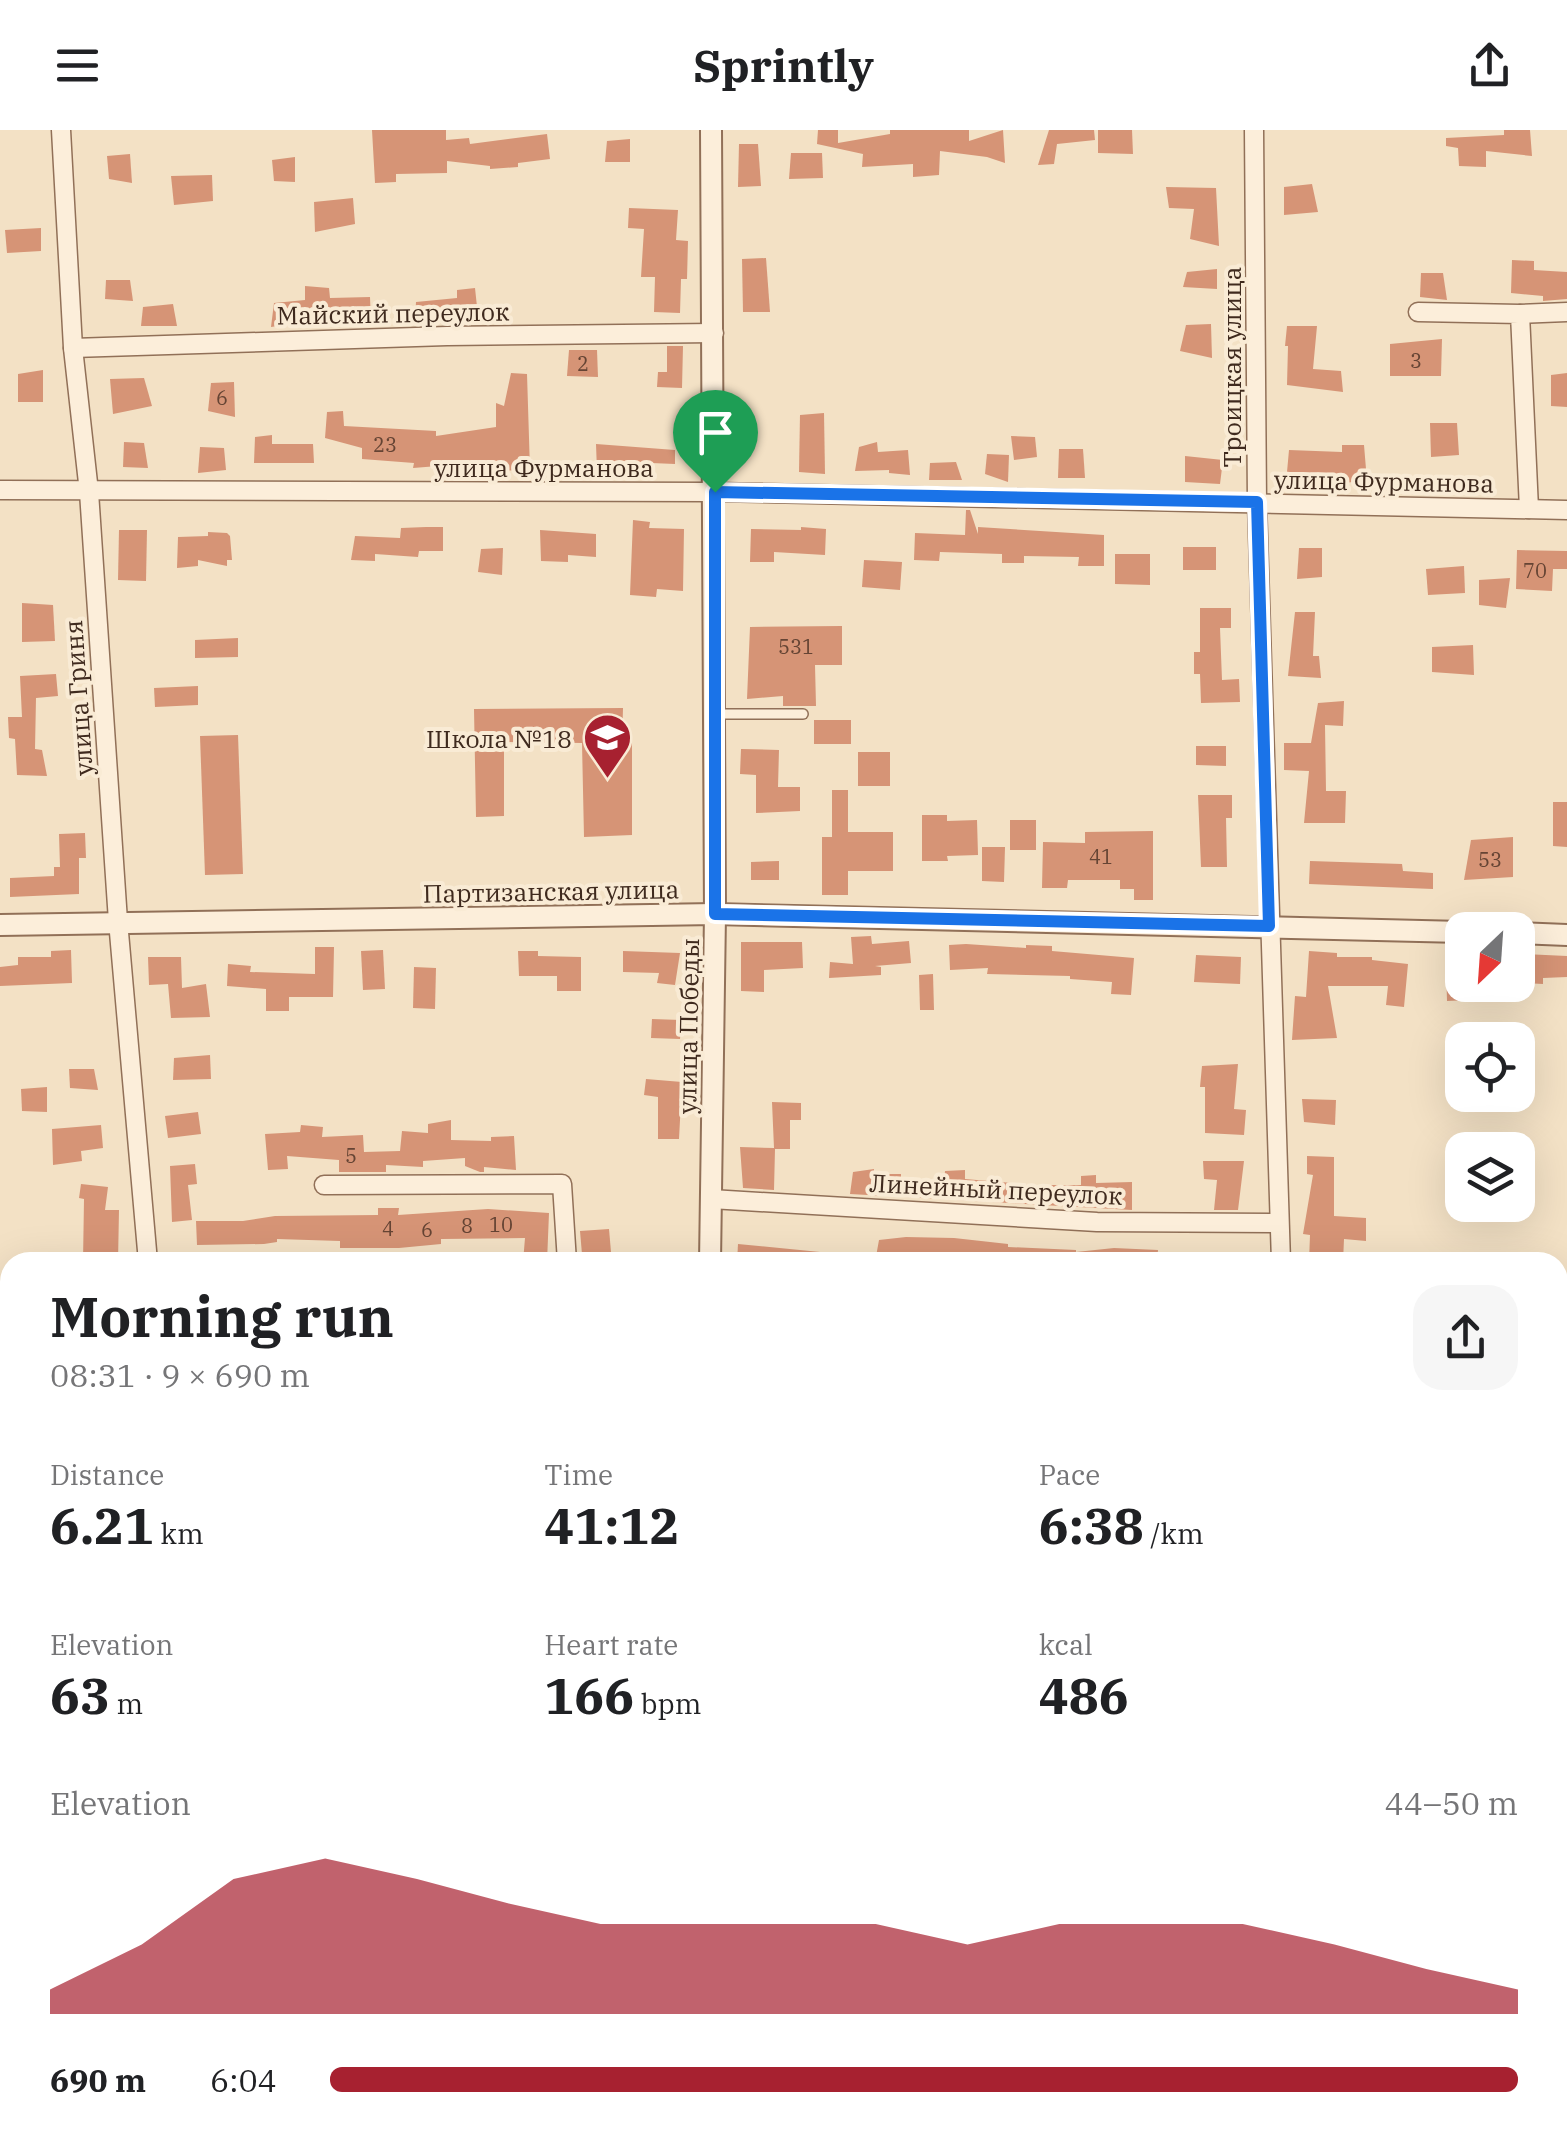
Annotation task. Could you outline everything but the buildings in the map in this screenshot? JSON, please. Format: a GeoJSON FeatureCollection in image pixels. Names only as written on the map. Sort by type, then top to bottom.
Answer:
{"type":"FeatureCollection","features":[{"type":"Feature","properties":{"kind":"street","name":"улица Гриня"},"geometry":{"type":"LineString","coordinates":[[61,130],[73,348],[89,492],[118,921],[147,1252]]}},
{"type":"Feature","properties":{"kind":"street","name":"улица Победы"},"geometry":{"type":"LineString","coordinates":[[710,1252],[715,914],[711,130]]}},
{"type":"Feature","properties":{"kind":"street","name":"Троицкая улица"},"geometry":{"type":"LineString","coordinates":[[1254,130],[1257,502],[1280,1252]]}},
{"type":"Feature","properties":{"kind":"street"},"geometry":{"type":"LineString","coordinates":[[1418,312],[1567,312]]}},
{"type":"Feature","properties":{"kind":"street"},"geometry":{"type":"LineString","coordinates":[[1520,314],[1529,509]]}},
{"type":"Feature","properties":{"kind":"street","name":"Майский переулок"},"geometry":{"type":"LineString","coordinates":[[73,348],[446,336],[714,334]]}},
{"type":"Feature","properties":{"kind":"street","name":"улица Фурманова"},"geometry":{"type":"LineString","coordinates":[[0,490],[715,492],[1567,510]]}},
{"type":"Feature","properties":{"kind":"street","name":"Партизанская улица"},"geometry":{"type":"LineString","coordinates":[[0,924],[715,914],[1445,931]]}},
{"type":"Feature","properties":{"kind":"street"},"geometry":{"type":"LineString","coordinates":[[1535,934],[1567,935]]}},
{"type":"Feature","properties":{"kind":"street"},"geometry":{"type":"LineString","coordinates":[[324,1185],[562,1184],[566,1252]]}},
{"type":"Feature","properties":{"kind":"street","name":"Линейный переулок"},"geometry":{"type":"LineString","coordinates":[[711,1199],[1097,1222],[1278,1223]]}},
{"type":"Feature","properties":{"kind":"lane"},"geometry":{"type":"LineString","coordinates":[[715,714],[803,714]]}},
{"type":"Feature","properties":{"kind":"place","name":"Школа №18"},"geometry":{"type":"Point","coordinates":[607,780]}},
{"type":"Feature","properties":{"kind":"route"},"geometry":{"type":"LineString","coordinates":[[715,492],[1257,502],[1269,926],[715,914],[715,492]]}}]}
